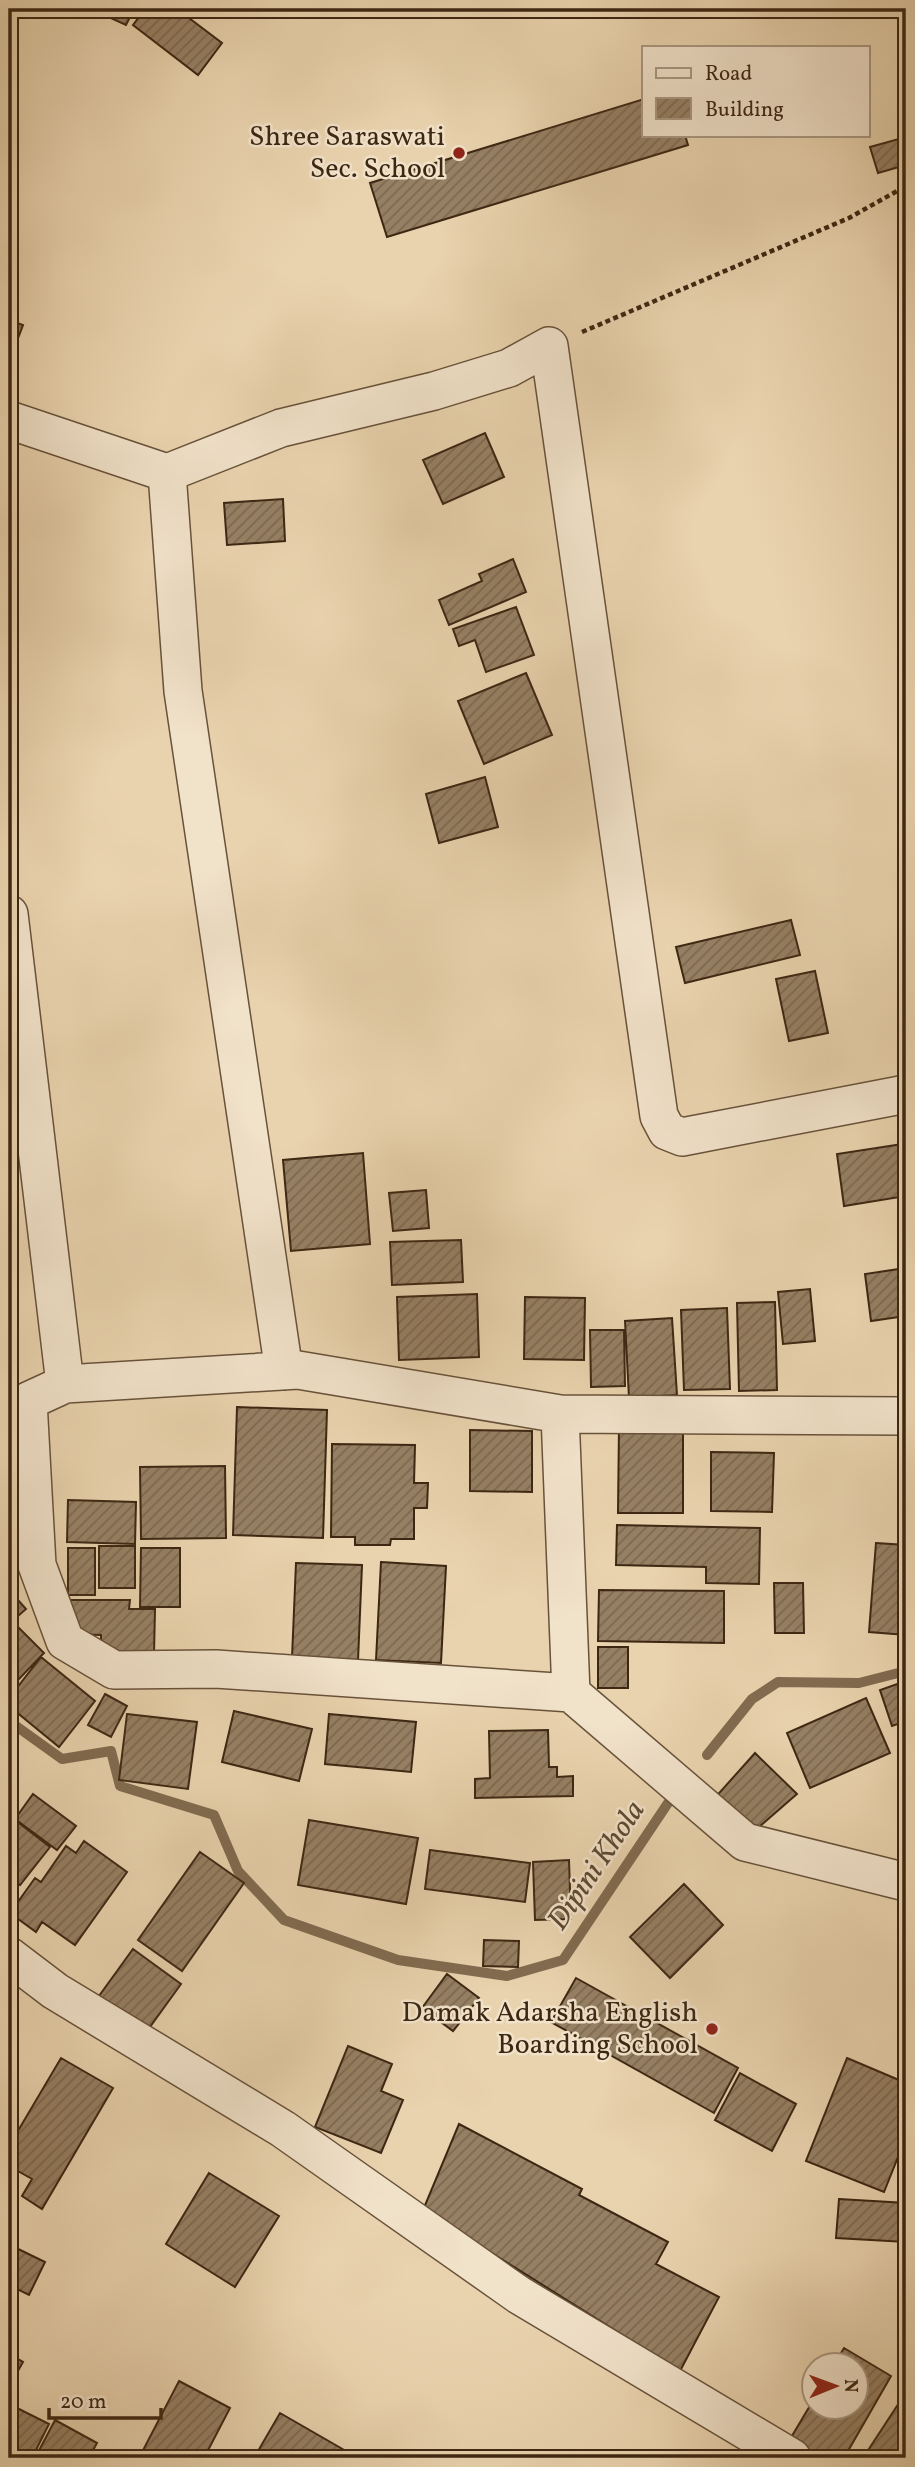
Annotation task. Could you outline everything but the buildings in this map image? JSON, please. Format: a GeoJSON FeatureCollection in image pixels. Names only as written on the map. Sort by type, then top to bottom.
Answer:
{"type":"FeatureCollection","features":[{"type":"Feature","properties":{"kind":"street"},"geometry":{"type":"LineString","coordinates":[[9,420],[167,473],[281,428],[434,391],[509,368],[549,346],[659,1116],[667,1131],[682,1137],[906,1094]]}},
{"type":"Feature","properties":{"kind":"street"},"geometry":{"type":"LineString","coordinates":[[167,473],[183,691],[284,1371]]}},
{"type":"Feature","properties":{"kind":"street"},"geometry":{"type":"LineString","coordinates":[[9,914],[65,1384]]}},
{"type":"Feature","properties":{"kind":"street"},"geometry":{"type":"LineString","coordinates":[[906,1416],[560,1414],[298,1370],[65,1384],[28,1401],[37,1565],[65,1641],[114,1670],[216,1669],[571,1693],[744,1842],[906,1882]]}},
{"type":"Feature","properties":{"kind":"street"},"geometry":{"type":"LineString","coordinates":[[560,1414],[571,1693]]}},
{"type":"Feature","properties":{"kind":"street"},"geometry":{"type":"LineString","coordinates":[[9,1956],[55,1991],[283,2129],[519,2295],[792,2458]]}},
{"type":"Feature","properties":{"kind":"path"},"geometry":{"type":"LineString","coordinates":[[549,346],[849,218],[906,186]]}},
{"type":"Feature","properties":{"kind":"waterway","name":"Dipini Khola"},"geometry":{"type":"LineString","coordinates":[[707,1755],[752,1699],[778,1682],[859,1683],[906,1671]]}},
{"type":"Feature","properties":{"kind":"waterway","name":"Dipini Khola"},"geometry":{"type":"LineString","coordinates":[[9,1721],[62,1759],[111,1751],[120,1786],[214,1815],[238,1871],[284,1920],[398,1960],[507,1976],[563,1960],[668,1803]]}},
{"type":"Feature","properties":{"kind":"place","name":"Shree Saraswati Sec. School"},"geometry":{"type":"Point","coordinates":[459,153]}},
{"type":"Feature","properties":{"kind":"place","name":"Damak Adarsha English Boarding School"},"geometry":{"type":"Point","coordinates":[712,2029]}}]}
